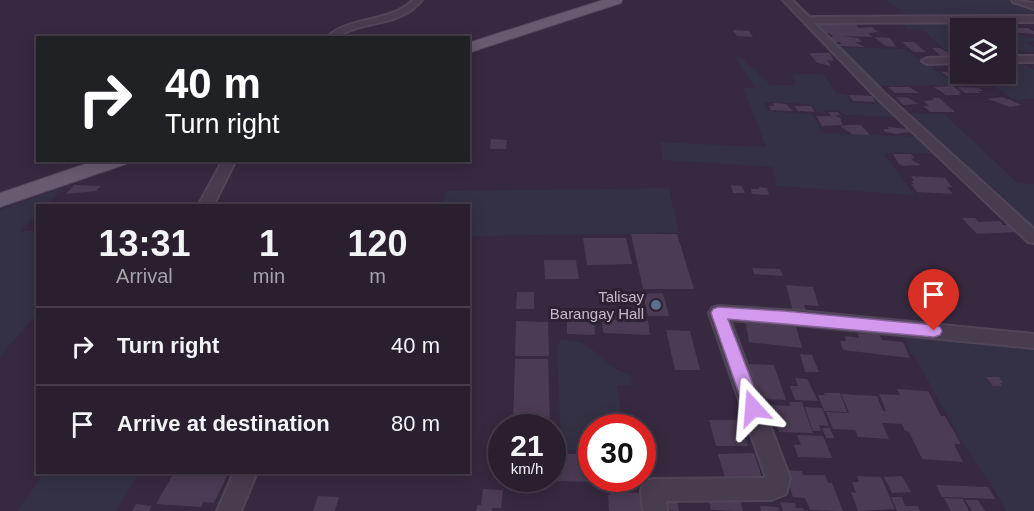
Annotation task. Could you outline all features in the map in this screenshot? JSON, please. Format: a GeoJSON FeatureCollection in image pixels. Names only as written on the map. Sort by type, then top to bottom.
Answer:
{"type":"FeatureCollection","features":[{"type":"Feature","properties":{"kind":"main road"},"geometry":{"type":"LineString","coordinates":[[470,47],[616,0]]}},
{"type":"Feature","properties":{"kind":"main road"},"geometry":{"type":"LineString","coordinates":[[0,200],[113,162]]}},
{"type":"Feature","properties":{"kind":"street"},"geometry":{"type":"LineString","coordinates":[[334,36],[352,26],[402,12],[412,7],[418,0]]}},
{"type":"Feature","properties":{"kind":"street"},"geometry":{"type":"LineString","coordinates":[[787,0],[880,95],[1034,238]]}},
{"type":"Feature","properties":{"kind":"street"},"geometry":{"type":"LineString","coordinates":[[1016,0],[1034,6]]}},
{"type":"Feature","properties":{"kind":"street"},"geometry":{"type":"LineString","coordinates":[[807,20],[1034,19]]}},
{"type":"Feature","properties":{"kind":"street"},"geometry":{"type":"LineString","coordinates":[[1016,59],[1034,59]]}},
{"type":"Feature","properties":{"kind":"street"},"geometry":{"type":"LineString","coordinates":[[927,62],[950,61]]}},
{"type":"Feature","properties":{"kind":"street"},"geometry":{"type":"LineString","coordinates":[[206,204],[229,162]]}},
{"type":"Feature","properties":{"kind":"street"},"geometry":{"type":"LineString","coordinates":[[655,511],[652,490],[771,489],[778,486],[778,478],[718,313],[789,317],[1034,341]]}},
{"type":"Feature","properties":{"kind":"street"},"geometry":{"type":"LineString","coordinates":[[229,511],[245,474]]}},
{"type":"Feature","properties":{"kind":"shaded area"},"geometry":{"type":"Polygon","coordinates":[[[886,0],[1012,0],[1034,7],[1034,17],[911,18],[886,0]]]}},
{"type":"Feature","properties":{"kind":"shaded area"},"geometry":{"type":"Polygon","coordinates":[[[950,20],[950,43],[946,43],[950,47],[950,52],[947,52],[922,29],[908,29],[898,21],[950,20]]]}},
{"type":"Feature","properties":{"kind":"shaded area"},"geometry":{"type":"Polygon","coordinates":[[[1016,34],[1034,38],[1034,41],[1026,42],[1034,47],[1034,52],[1021,51],[1016,48],[1016,34]]]}},
{"type":"Feature","properties":{"kind":"shaded area"},"geometry":{"type":"Polygon","coordinates":[[[838,47],[905,49],[950,80],[950,84],[1016,84],[1016,60],[1034,70],[1034,99],[1013,100],[993,85],[876,86],[838,47]]]}},
{"type":"Feature","properties":{"kind":"shaded area"},"geometry":{"type":"Polygon","coordinates":[[[735,57],[741,57],[771,85],[794,85],[796,83],[792,77],[793,74],[823,74],[837,94],[846,94],[852,103],[883,104],[896,117],[845,115],[838,110],[825,110],[826,113],[818,113],[812,105],[764,102],[768,111],[812,114],[821,130],[826,133],[919,137],[937,153],[883,153],[915,195],[777,186],[772,167],[663,160],[660,142],[766,147],[743,88],[755,88],[735,57]]]}},
{"type":"Feature","properties":{"kind":"shaded area"},"geometry":{"type":"Polygon","coordinates":[[[904,113],[944,114],[1018,183],[1034,184],[1034,231],[904,113]]]}},
{"type":"Feature","properties":{"kind":"shaded area"},"geometry":{"type":"Polygon","coordinates":[[[64,187],[47,204],[36,204],[36,215],[20,231],[36,231],[36,315],[0,356],[0,210],[64,187]]]}},
{"type":"Feature","properties":{"kind":"shaded area"},"geometry":{"type":"Polygon","coordinates":[[[669,188],[679,233],[470,236],[470,204],[442,204],[446,191],[669,188]]]}},
{"type":"Feature","properties":{"kind":"shaded area"},"geometry":{"type":"Polygon","coordinates":[[[902,334],[1034,348],[1034,511],[1006,511],[963,444],[902,334]]]}},
{"type":"Feature","properties":{"kind":"shaded area"},"geometry":{"type":"Polygon","coordinates":[[[561,340],[584,344],[611,366],[632,377],[631,385],[617,386],[621,414],[578,414],[578,451],[566,450],[566,414],[560,414],[557,346],[561,340]]]}},
{"type":"Feature","properties":{"kind":"shaded area"},"geometry":{"type":"Polygon","coordinates":[[[43,474],[138,474],[116,511],[17,511],[43,474]]]}},
{"type":"Feature","properties":{"kind":"building"},"geometry":{"type":"Polygon","coordinates":[[[819,21],[850,22],[855,23],[858,28],[872,27],[878,32],[868,33],[873,37],[842,36],[858,38],[862,42],[855,42],[865,47],[839,46],[840,42],[833,42],[829,38],[833,36],[824,33],[813,22],[821,23],[819,21]]]}},
{"type":"Feature","properties":{"kind":"building"},"geometry":{"type":"Polygon","coordinates":[[[1016,27],[1028,28],[1034,31],[1034,34],[1016,32],[1016,27]]]}},
{"type":"Feature","properties":{"kind":"building"},"geometry":{"type":"Polygon","coordinates":[[[733,30],[749,31],[753,37],[737,36],[733,30]]]}},
{"type":"Feature","properties":{"kind":"building"},"geometry":{"type":"Polygon","coordinates":[[[874,37],[890,38],[896,47],[886,46],[874,37]]]}},
{"type":"Feature","properties":{"kind":"building"},"geometry":{"type":"Polygon","coordinates":[[[902,42],[914,42],[926,52],[914,52],[902,42]]]}},
{"type":"Feature","properties":{"kind":"building"},"geometry":{"type":"Polygon","coordinates":[[[932,48],[940,48],[950,54],[950,57],[942,57],[932,48]]]}},
{"type":"Feature","properties":{"kind":"building"},"geometry":{"type":"Polygon","coordinates":[[[830,53],[834,61],[827,60],[831,66],[817,63],[810,54],[830,53]]]}},
{"type":"Feature","properties":{"kind":"building"},"geometry":{"type":"Polygon","coordinates":[[[950,71],[950,79],[941,72],[950,71]]]}},
{"type":"Feature","properties":{"kind":"building"},"geometry":{"type":"Polygon","coordinates":[[[953,86],[962,93],[959,93],[960,95],[946,95],[934,87],[953,86]]]}},
{"type":"Feature","properties":{"kind":"building"},"geometry":{"type":"Polygon","coordinates":[[[888,87],[909,87],[919,93],[895,93],[888,87]]]}},
{"type":"Feature","properties":{"kind":"building"},"geometry":{"type":"Polygon","coordinates":[[[957,87],[979,88],[983,91],[965,93],[957,87]]]}},
{"type":"Feature","properties":{"kind":"building"},"geometry":{"type":"Polygon","coordinates":[[[849,95],[872,96],[876,102],[853,101],[849,95]]]}},
{"type":"Feature","properties":{"kind":"building"},"geometry":{"type":"Polygon","coordinates":[[[896,97],[909,98],[918,104],[903,105],[896,97]]]}},
{"type":"Feature","properties":{"kind":"building"},"geometry":{"type":"Polygon","coordinates":[[[1001,97],[1021,105],[1010,107],[988,99],[1001,97]]]}},
{"type":"Feature","properties":{"kind":"building"},"geometry":{"type":"Polygon","coordinates":[[[932,98],[939,98],[955,112],[930,112],[923,106],[929,106],[923,101],[934,100],[932,98]]]}},
{"type":"Feature","properties":{"kind":"building"},"geometry":{"type":"Polygon","coordinates":[[[773,103],[786,104],[793,111],[771,110],[769,106],[774,106],[773,103]]]}},
{"type":"Feature","properties":{"kind":"building"},"geometry":{"type":"Polygon","coordinates":[[[794,106],[811,106],[815,112],[798,111],[794,106]]]}},
{"type":"Feature","properties":{"kind":"building"},"geometry":{"type":"Polygon","coordinates":[[[828,112],[838,112],[840,115],[835,115],[841,119],[842,125],[822,126],[816,116],[831,116],[828,112]]]}},
{"type":"Feature","properties":{"kind":"building"},"geometry":{"type":"Polygon","coordinates":[[[861,125],[870,135],[852,134],[840,126],[861,125]]]}},
{"type":"Feature","properties":{"kind":"building"},"geometry":{"type":"Polygon","coordinates":[[[887,127],[908,129],[911,132],[896,134],[885,132],[883,129],[889,129],[887,127]]]}},
{"type":"Feature","properties":{"kind":"building"},"geometry":{"type":"Polygon","coordinates":[[[491,139],[507,140],[506,149],[490,149],[491,139]]]}},
{"type":"Feature","properties":{"kind":"building"},"geometry":{"type":"Polygon","coordinates":[[[893,154],[911,154],[913,161],[921,165],[903,166],[898,163],[893,154]]]}},
{"type":"Feature","properties":{"kind":"building"},"geometry":{"type":"Polygon","coordinates":[[[911,176],[945,178],[952,187],[947,187],[953,194],[917,192],[911,184],[914,184],[911,181],[914,181],[911,176]]]}},
{"type":"Feature","properties":{"kind":"building"},"geometry":{"type":"Polygon","coordinates":[[[74,185],[101,186],[96,191],[66,194],[74,185]]]}},
{"type":"Feature","properties":{"kind":"building"},"geometry":{"type":"Polygon","coordinates":[[[731,185],[742,186],[745,193],[733,193],[731,185]]]}},
{"type":"Feature","properties":{"kind":"building"},"geometry":{"type":"Polygon","coordinates":[[[759,187],[767,188],[769,195],[752,194],[751,189],[759,189],[759,187]]]}},
{"type":"Feature","properties":{"kind":"building"},"geometry":{"type":"Polygon","coordinates":[[[962,218],[975,218],[978,222],[1000,221],[1003,225],[1009,225],[1016,232],[977,234],[962,218]]]}},
{"type":"Feature","properties":{"kind":"building"},"geometry":{"type":"Polygon","coordinates":[[[631,234],[677,234],[694,289],[643,289],[631,234]]]}},
{"type":"Feature","properties":{"kind":"building"},"geometry":{"type":"Polygon","coordinates":[[[583,238],[626,238],[632,264],[587,265],[583,238]]]}},
{"type":"Feature","properties":{"kind":"building"},"geometry":{"type":"Polygon","coordinates":[[[544,260],[576,260],[579,279],[545,279],[544,260]]]}},
{"type":"Feature","properties":{"kind":"building"},"geometry":{"type":"Polygon","coordinates":[[[752,268],[780,269],[783,276],[754,274],[752,268]]]}},
{"type":"Feature","properties":{"kind":"building"},"geometry":{"type":"Polygon","coordinates":[[[786,285],[813,287],[819,306],[804,305],[806,312],[793,311],[786,285]]]}},
{"type":"Feature","properties":{"kind":"building"},"geometry":{"type":"Polygon","coordinates":[[[517,292],[534,292],[534,309],[516,309],[517,292]]]}},
{"type":"Feature","properties":{"kind":"building","name":"Talisay Barangay Hall"},"geometry":{"type":"Polygon","coordinates":[[[663,293],[669,316],[648,316],[643,294],[663,293]]]}},
{"type":"Feature","properties":{"kind":"building"},"geometry":{"type":"Polygon","coordinates":[[[567,317],[594,318],[595,335],[567,334],[567,317]]]}},
{"type":"Feature","properties":{"kind":"building"},"geometry":{"type":"Polygon","coordinates":[[[602,319],[648,321],[650,335],[603,333],[602,319]]]}},
{"type":"Feature","properties":{"kind":"building"},"geometry":{"type":"Polygon","coordinates":[[[745,320],[796,326],[802,348],[749,342],[745,320]]]}},
{"type":"Feature","properties":{"kind":"building"},"geometry":{"type":"Polygon","coordinates":[[[516,321],[548,322],[549,356],[515,356],[516,321]]]}},
{"type":"Feature","properties":{"kind":"building"},"geometry":{"type":"Polygon","coordinates":[[[666,330],[690,331],[700,370],[675,370],[666,330]]]}},
{"type":"Feature","properties":{"kind":"building"},"geometry":{"type":"Polygon","coordinates":[[[867,332],[879,334],[882,340],[903,342],[910,358],[843,350],[840,341],[846,341],[845,336],[859,338],[858,333],[867,334],[867,332]]]}},
{"type":"Feature","properties":{"kind":"building"},"geometry":{"type":"Polygon","coordinates":[[[800,354],[812,355],[819,372],[805,372],[800,354]]]}},
{"type":"Feature","properties":{"kind":"building"},"geometry":{"type":"Polygon","coordinates":[[[515,359],[548,359],[550,414],[513,414],[515,359]]]}},
{"type":"Feature","properties":{"kind":"building"},"geometry":{"type":"Polygon","coordinates":[[[748,364],[774,365],[786,400],[759,399],[748,364]]]}},
{"type":"Feature","properties":{"kind":"building"},"geometry":{"type":"Polygon","coordinates":[[[986,377],[999,377],[1003,383],[1000,383],[1002,386],[993,386],[986,377]]]}},
{"type":"Feature","properties":{"kind":"building"},"geometry":{"type":"Polygon","coordinates":[[[795,378],[807,379],[818,401],[795,400],[790,386],[798,386],[795,378]]]}},
{"type":"Feature","properties":{"kind":"building"},"geometry":{"type":"Polygon","coordinates":[[[897,389],[928,391],[941,416],[945,416],[961,444],[954,444],[963,462],[922,459],[909,432],[905,431],[902,424],[882,423],[889,439],[858,437],[855,430],[833,429],[826,412],[849,413],[841,394],[877,396],[883,411],[886,411],[879,394],[900,395],[897,389]]]}},
{"type":"Feature","properties":{"kind":"building"},"geometry":{"type":"Polygon","coordinates":[[[824,393],[840,393],[847,412],[824,411],[818,395],[825,395],[824,393]]]}},
{"type":"Feature","properties":{"kind":"building"},"geometry":{"type":"Polygon","coordinates":[[[789,402],[802,402],[813,433],[779,432],[770,405],[790,406],[789,402]]]}},
{"type":"Feature","properties":{"kind":"building"},"geometry":{"type":"Polygon","coordinates":[[[805,407],[822,408],[829,426],[819,425],[821,431],[813,431],[805,407]]]}},
{"type":"Feature","properties":{"kind":"building"},"geometry":{"type":"Polygon","coordinates":[[[709,420],[739,420],[748,446],[716,446],[709,420]]]}},
{"type":"Feature","properties":{"kind":"building"},"geometry":{"type":"Polygon","coordinates":[[[822,428],[830,428],[834,438],[826,438],[822,428]]]}},
{"type":"Feature","properties":{"kind":"building"},"geometry":{"type":"Polygon","coordinates":[[[797,435],[823,436],[832,458],[798,457],[794,445],[801,445],[797,435]]]}},
{"type":"Feature","properties":{"kind":"building"},"geometry":{"type":"Polygon","coordinates":[[[754,453],[763,481],[726,481],[718,454],[754,453]]]}},
{"type":"Feature","properties":{"kind":"building"},"geometry":{"type":"Polygon","coordinates":[[[566,454],[578,454],[578,482],[566,481],[566,454]]]}},
{"type":"Feature","properties":{"kind":"building"},"geometry":{"type":"Polygon","coordinates":[[[784,470],[802,471],[803,475],[825,475],[828,483],[832,483],[843,511],[810,510],[805,498],[793,497],[784,470]]]}},
{"type":"Feature","properties":{"kind":"building"},"geometry":{"type":"Polygon","coordinates":[[[181,474],[197,474],[227,476],[214,503],[203,502],[201,507],[156,504],[172,476],[181,474]]]}},
{"type":"Feature","properties":{"kind":"building"},"geometry":{"type":"Polygon","coordinates":[[[857,476],[881,477],[895,509],[858,511],[851,492],[856,493],[852,482],[859,482],[857,476]]]}},
{"type":"Feature","properties":{"kind":"building"},"geometry":{"type":"Polygon","coordinates":[[[902,476],[911,492],[892,493],[884,477],[902,476]]]}},
{"type":"Feature","properties":{"kind":"building"},"geometry":{"type":"Polygon","coordinates":[[[936,485],[988,487],[995,499],[942,497],[936,485]]]}},
{"type":"Feature","properties":{"kind":"building"},"geometry":{"type":"Polygon","coordinates":[[[483,489],[488,489],[488,492],[503,492],[501,508],[492,508],[492,511],[476,511],[477,505],[481,505],[483,489]]]}},
{"type":"Feature","properties":{"kind":"building"},"geometry":{"type":"Polygon","coordinates":[[[610,492],[641,493],[648,496],[646,511],[609,511],[608,495],[611,495],[610,492]]]}},
{"type":"Feature","properties":{"kind":"building"},"geometry":{"type":"Polygon","coordinates":[[[318,496],[339,497],[335,511],[313,511],[318,496]]]}},
{"type":"Feature","properties":{"kind":"building"},"geometry":{"type":"Polygon","coordinates":[[[708,497],[740,498],[743,511],[711,510],[708,497]]]}},
{"type":"Feature","properties":{"kind":"building"},"geometry":{"type":"Polygon","coordinates":[[[891,497],[902,497],[905,506],[918,506],[920,511],[897,511],[891,497]]]}},
{"type":"Feature","properties":{"kind":"building"},"geometry":{"type":"Polygon","coordinates":[[[944,498],[963,499],[969,511],[951,511],[944,498]]]}},
{"type":"Feature","properties":{"kind":"building"},"geometry":{"type":"Polygon","coordinates":[[[665,500],[677,500],[679,511],[667,510],[665,500]]]}},
{"type":"Feature","properties":{"kind":"building"},"geometry":{"type":"Polygon","coordinates":[[[965,500],[978,500],[985,511],[972,511],[965,500]]]}},
{"type":"Feature","properties":{"kind":"building"},"geometry":{"type":"Polygon","coordinates":[[[780,502],[795,503],[796,508],[803,508],[804,511],[783,511],[780,502]]]}},
{"type":"Feature","properties":{"kind":"building"},"geometry":{"type":"Polygon","coordinates":[[[136,504],[152,506],[149,511],[132,511],[136,504]]]}},
{"type":"Feature","properties":{"kind":"building"},"geometry":{"type":"Polygon","coordinates":[[[760,506],[778,507],[780,511],[761,511],[760,506]]]}},
{"type":"Feature","properties":{"kind":"place","name":"Talisay Barangay Hall"},"geometry":{"type":"Point","coordinates":[656,305]}},
{"type":"Feature","properties":{"kind":"route"},"geometry":{"type":"LineString","coordinates":[[753,408],[718,313],[784,316],[934,331]]}}]}
